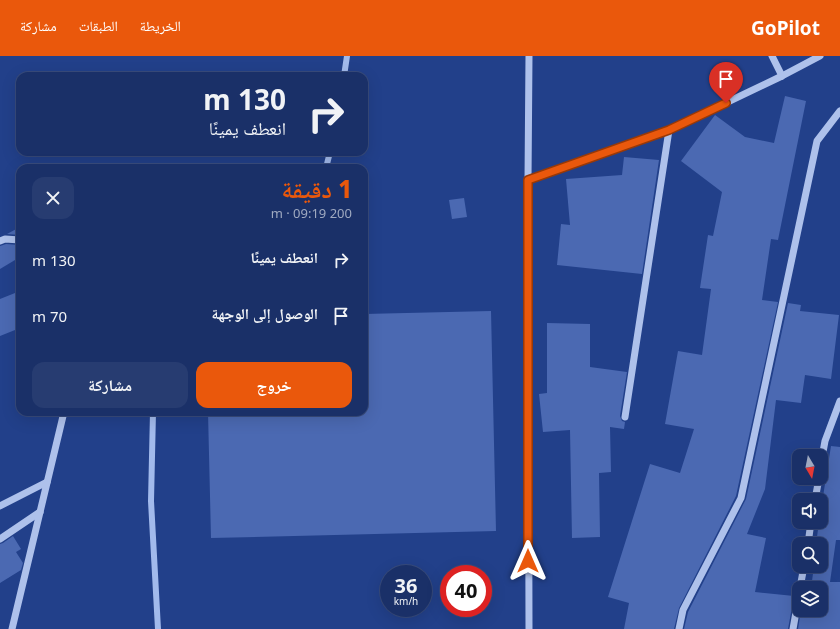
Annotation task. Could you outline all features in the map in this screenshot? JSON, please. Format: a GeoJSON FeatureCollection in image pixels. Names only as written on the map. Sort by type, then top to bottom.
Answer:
{"type":"FeatureCollection","features":[{"type":"Feature","properties":{"kind":"street"},"geometry":{"type":"LineString","coordinates":[[529,56],[529,629]]}},
{"type":"Feature","properties":{"kind":"street"},"geometry":{"type":"LineString","coordinates":[[772,56],[782,76]]}},
{"type":"Feature","properties":{"kind":"street"},"geometry":{"type":"LineString","coordinates":[[528,180],[669,130],[782,76],[820,56]]}},
{"type":"Feature","properties":{"kind":"street"},"geometry":{"type":"LineString","coordinates":[[679,629],[683,610],[742,498],[753,438],[817,141],[840,111]]}},
{"type":"Feature","properties":{"kind":"street"},"geometry":{"type":"LineString","coordinates":[[625,417],[669,130]]}},
{"type":"Feature","properties":{"kind":"street"},"geometry":{"type":"LineString","coordinates":[[0,241],[5,239],[16,240]]}},
{"type":"Feature","properties":{"kind":"street"},"geometry":{"type":"LineString","coordinates":[[824,449],[825,441],[840,401]]}},
{"type":"Feature","properties":{"kind":"street"},"geometry":{"type":"LineString","coordinates":[[12,629],[63,416]]}},
{"type":"Feature","properties":{"kind":"street"},"geometry":{"type":"LineString","coordinates":[[0,506],[47,482]]}},
{"type":"Feature","properties":{"kind":"street"},"geometry":{"type":"LineString","coordinates":[[0,539],[40,512]]}},
{"type":"Feature","properties":{"kind":"street"},"geometry":{"type":"LineString","coordinates":[[793,629],[795,617]]}},
{"type":"Feature","properties":{"kind":"building"},"geometry":{"type":"Polygon","coordinates":[[[785,96],[806,101],[778,240],[771,239],[762,300],[778,302],[736,496],[679,608],[674,629],[624,629],[629,603],[608,597],[650,464],[680,473],[694,429],[665,424],[678,351],[702,355],[711,289],[700,288],[708,235],[713,236],[722,192],[681,161],[715,115],[745,137],[774,143],[785,96]]]}},
{"type":"Feature","properties":{"kind":"building"},"geometry":{"type":"Polygon","coordinates":[[[624,157],[659,160],[642,274],[557,265],[561,224],[570,225],[566,179],[622,175],[624,157]]]}},
{"type":"Feature","properties":{"kind":"building"},"geometry":{"type":"Polygon","coordinates":[[[464,198],[467,217],[452,219],[449,200],[464,198]]]}},
{"type":"Feature","properties":{"kind":"building"},"geometry":{"type":"Polygon","coordinates":[[[16,229],[16,235],[7,234],[16,229]]]}},
{"type":"Feature","properties":{"kind":"building"},"geometry":{"type":"Polygon","coordinates":[[[6,244],[16,245],[16,259],[0,269],[0,246],[6,244]]]}},
{"type":"Feature","properties":{"kind":"building"},"geometry":{"type":"Polygon","coordinates":[[[16,293],[16,330],[0,336],[0,299],[16,293]]]}},
{"type":"Feature","properties":{"kind":"building"},"geometry":{"type":"Polygon","coordinates":[[[788,303],[801,305],[800,311],[839,315],[831,379],[805,375],[801,403],[776,400],[765,489],[747,534],[766,538],[755,592],[792,596],[792,607],[788,629],[684,629],[688,612],[746,499],[788,303]]]}},
{"type":"Feature","properties":{"kind":"building"},"geometry":{"type":"Polygon","coordinates":[[[491,311],[496,531],[211,538],[208,416],[368,416],[368,314],[491,311]]]}},
{"type":"Feature","properties":{"kind":"building"},"geometry":{"type":"Polygon","coordinates":[[[547,323],[590,324],[590,367],[627,372],[620,416],[622,421],[625,422],[624,429],[610,427],[611,472],[599,473],[600,537],[572,538],[570,430],[543,432],[539,394],[547,393],[547,323]]]}},
{"type":"Feature","properties":{"kind":"building"},"geometry":{"type":"Polygon","coordinates":[[[831,446],[840,447],[840,540],[836,540],[830,582],[840,582],[840,629],[798,629],[800,617],[828,617],[828,581],[812,581],[813,573],[828,573],[828,537],[817,537],[818,529],[828,529],[828,493],[824,493],[825,485],[828,485],[828,465],[831,446]]]}},
{"type":"Feature","properties":{"kind":"building"},"geometry":{"type":"Polygon","coordinates":[[[13,536],[21,549],[16,552],[23,563],[21,570],[0,583],[0,544],[13,536]]]}},
{"type":"Feature","properties":{"kind":"waterway"},"geometry":{"type":"LineString","coordinates":[[345,72],[347,56]]}},
{"type":"Feature","properties":{"kind":"waterway"},"geometry":{"type":"LineString","coordinates":[[327,164],[329,156]]}},
{"type":"Feature","properties":{"kind":"waterway"},"geometry":{"type":"LineString","coordinates":[[153,416],[151,501],[158,629]]}},
{"type":"Feature","properties":{"kind":"route"},"geometry":{"type":"LineString","coordinates":[[528,561],[528,180],[669,130],[726,103]]}}]}
